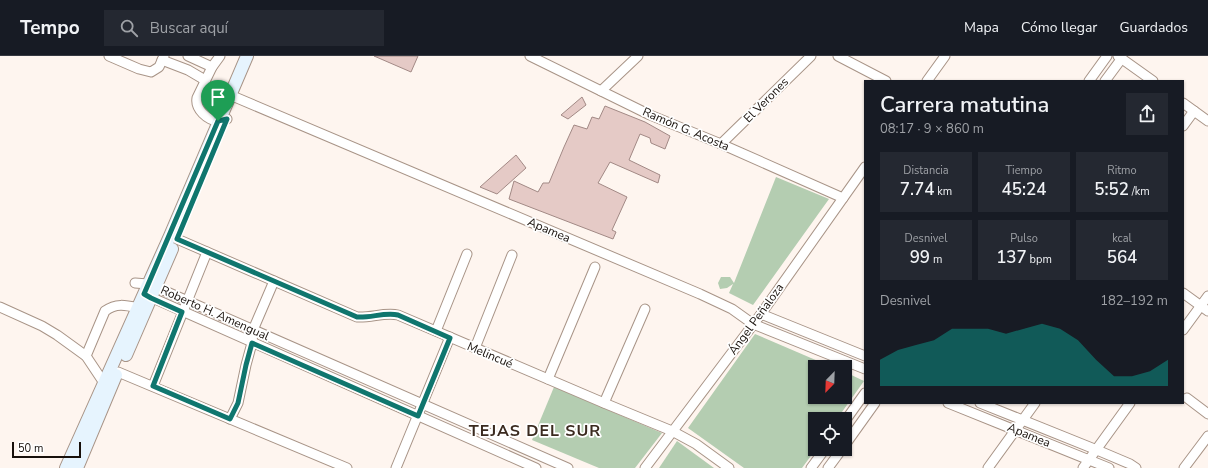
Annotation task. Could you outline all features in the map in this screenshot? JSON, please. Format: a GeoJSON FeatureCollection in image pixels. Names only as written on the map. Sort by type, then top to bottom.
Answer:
{"type":"FeatureCollection","features":[{"type":"Feature","properties":{"kind":"main road"},"geometry":{"type":"LineString","coordinates":[[234,96],[247,56]]}},
{"type":"Feature","properties":{"kind":"main road"},"geometry":{"type":"LineString","coordinates":[[77,468],[223,120],[255,56]]}},
{"type":"Feature","properties":{"kind":"main road"},"geometry":{"type":"LineString","coordinates":[[66,468],[138,308],[150,291],[177,239],[223,120]]}},
{"type":"Feature","properties":{"kind":"street"},"geometry":{"type":"LineString","coordinates":[[109,56],[139,69],[151,72],[159,66],[163,58],[205,80]]}},
{"type":"Feature","properties":{"kind":"street"},"geometry":{"type":"LineString","coordinates":[[188,56],[212,67]]}},
{"type":"Feature","properties":{"kind":"street"},"geometry":{"type":"LineString","coordinates":[[220,56],[205,80],[197,98],[197,106],[205,115],[223,120]]}},
{"type":"Feature","properties":{"kind":"street","name":"Ramón G. Acosta"},"geometry":{"type":"LineString","coordinates":[[530,56],[650,115],[722,144],[843,198]]}},
{"type":"Feature","properties":{"kind":"street"},"geometry":{"type":"LineString","coordinates":[[601,91],[638,56]]}},
{"type":"Feature","properties":{"kind":"street","name":"El Verones"},"geometry":{"type":"LineString","coordinates":[[722,144],[810,56]]}},
{"type":"Feature","properties":{"kind":"street"},"geometry":{"type":"LineString","coordinates":[[838,56],[884,80]]}},
{"type":"Feature","properties":{"kind":"street"},"geometry":{"type":"LineString","coordinates":[[928,80],[945,56]]}},
{"type":"Feature","properties":{"kind":"street"},"geometry":{"type":"LineString","coordinates":[[1090,80],[1107,56]]}},
{"type":"Feature","properties":{"kind":"street"},"geometry":{"type":"LineString","coordinates":[[1106,80],[1120,57],[1152,80]]}},
{"type":"Feature","properties":{"kind":"street","name":"Apamea"},"geometry":{"type":"LineString","coordinates":[[234,96],[700,294],[732,309],[753,324],[864,370]]}},
{"type":"Feature","properties":{"kind":"street"},"geometry":{"type":"LineString","coordinates":[[1184,104],[1208,121]]}},
{"type":"Feature","properties":{"kind":"street"},"geometry":{"type":"LineString","coordinates":[[1184,125],[1194,111]]}},
{"type":"Feature","properties":{"kind":"street","name":"Ángel Peñaloza"},"geometry":{"type":"LineString","coordinates":[[645,468],[761,314],[864,168]]}},
{"type":"Feature","properties":{"kind":"street","name":"Melincué"},"geometry":{"type":"LineString","coordinates":[[177,239],[357,317],[366,318],[391,314],[398,315],[604,404],[672,431],[696,444],[729,468]]}},
{"type":"Feature","properties":{"kind":"street"},"geometry":{"type":"LineString","coordinates":[[153,386],[207,252]]}},
{"type":"Feature","properties":{"kind":"street"},"geometry":{"type":"LineString","coordinates":[[436,332],[467,254]]}},
{"type":"Feature","properties":{"kind":"street"},"geometry":{"type":"LineString","coordinates":[[474,348],[512,255]]}},
{"type":"Feature","properties":{"kind":"street"},"geometry":{"type":"LineString","coordinates":[[548,379],[595,267]]}},
{"type":"Feature","properties":{"kind":"street"},"geometry":{"type":"LineString","coordinates":[[230,419],[238,403],[252,343],[253,330],[274,281]]}},
{"type":"Feature","properties":{"kind":"street","name":"Roberto H. Amengual"},"geometry":{"type":"LineString","coordinates":[[150,291],[187,301],[568,468]]}},
{"type":"Feature","properties":{"kind":"street","name":"Roberto H. Amengual"},"geometry":{"type":"LineString","coordinates":[[150,291],[182,312],[536,468]]}},
{"type":"Feature","properties":{"kind":"street"},"geometry":{"type":"LineString","coordinates":[[1184,293],[1204,308]]}},
{"type":"Feature","properties":{"kind":"street"},"geometry":{"type":"LineString","coordinates":[[1184,329],[1204,308],[1208,296]]}},
{"type":"Feature","properties":{"kind":"street"},"geometry":{"type":"LineString","coordinates":[[86,356],[105,311],[111,307],[123,305],[138,308]]}},
{"type":"Feature","properties":{"kind":"street"},"geometry":{"type":"LineString","coordinates":[[0,307],[57,334],[86,356],[104,383]]}},
{"type":"Feature","properties":{"kind":"street"},"geometry":{"type":"LineString","coordinates":[[604,404],[645,309]]}},
{"type":"Feature","properties":{"kind":"street"},"geometry":{"type":"LineString","coordinates":[[761,314],[864,356]]}},
{"type":"Feature","properties":{"kind":"street"},"geometry":{"type":"LineString","coordinates":[[396,468],[450,338]]}},
{"type":"Feature","properties":{"kind":"street"},"geometry":{"type":"LineString","coordinates":[[118,372],[347,468]]}},
{"type":"Feature","properties":{"kind":"street"},"geometry":{"type":"LineString","coordinates":[[852,412],[864,395]]}},
{"type":"Feature","properties":{"kind":"street"},"geometry":{"type":"LineString","coordinates":[[1187,398],[1208,414]]}},
{"type":"Feature","properties":{"kind":"street"},"geometry":{"type":"LineString","coordinates":[[852,435],[874,404]]}},
{"type":"Feature","properties":{"kind":"street","name":"Apamea"},"geometry":{"type":"LineString","coordinates":[[950,404],[1090,459],[1109,468]]}},
{"type":"Feature","properties":{"kind":"street","name":"Apamea"},"geometry":{"type":"LineString","coordinates":[[982,404],[1130,464],[1136,468]]}},
{"type":"Feature","properties":{"kind":"street"},"geometry":{"type":"LineString","coordinates":[[988,468],[1034,404]]}},
{"type":"Feature","properties":{"kind":"street"},"geometry":{"type":"LineString","coordinates":[[1083,468],[1129,404]]}},
{"type":"Feature","properties":{"kind":"street"},"geometry":{"type":"LineString","coordinates":[[1184,468],[1206,441]]}},
{"type":"Feature","properties":{"kind":"street"},"geometry":{"type":"LineString","coordinates":[[811,468],[820,456]]}},
{"type":"Feature","properties":{"kind":"street"},"geometry":{"type":"LineString","coordinates":[[828,468],[837,456]]}},
{"type":"Feature","properties":{"kind":"green space"},"geometry":{"type":"Polygon","coordinates":[[[776,177],[829,199],[753,305],[729,293],[733,284],[727,288],[720,289],[718,283],[721,277],[730,277],[734,283],[776,177]]]}},
{"type":"Feature","properties":{"kind":"green space"},"geometry":{"type":"Polygon","coordinates":[[[755,334],[816,360],[808,360],[808,404],[848,404],[842,412],[808,412],[808,456],[811,456],[802,468],[744,468],[688,428],[755,334]]]}},
{"type":"Feature","properties":{"kind":"green space"},"geometry":{"type":"Polygon","coordinates":[[[852,375],[864,381],[852,398],[852,375]]]}},
{"type":"Feature","properties":{"kind":"green space"},"geometry":{"type":"Polygon","coordinates":[[[554,387],[662,433],[635,468],[599,468],[532,440],[554,387]]]}},
{"type":"Feature","properties":{"kind":"green space"},"geometry":{"type":"Polygon","coordinates":[[[677,441],[714,468],[659,468],[677,441]]]}},
{"type":"Feature","properties":{"kind":"building"},"geometry":{"type":"Polygon","coordinates":[[[374,56],[418,56],[411,72],[374,56]]]}},
{"type":"Feature","properties":{"kind":"building"},"geometry":{"type":"Polygon","coordinates":[[[582,97],[586,105],[568,119],[561,115],[582,97]]]}},
{"type":"Feature","properties":{"kind":"building"},"geometry":{"type":"Polygon","coordinates":[[[605,106],[645,122],[670,136],[665,149],[651,143],[650,138],[640,134],[629,160],[660,175],[658,183],[610,162],[598,183],[627,197],[612,230],[616,232],[613,239],[509,199],[514,181],[538,192],[543,183],[549,183],[574,125],[587,129],[592,117],[599,119],[605,106]]]}},
{"type":"Feature","properties":{"kind":"building"},"geometry":{"type":"Polygon","coordinates":[[[516,155],[526,168],[497,194],[480,187],[516,155]]]}},
{"type":"Feature","properties":{"kind":"district","name":"TEJAS DEL SUR"},"geometry":{"type":"Point","coordinates":[535,431]}},
{"type":"Feature","properties":{"kind":"route"},"geometry":{"type":"LineString","coordinates":[[227,119],[177,239],[357,317],[366,318],[391,314],[398,315],[450,338],[418,416],[252,343],[238,403],[230,419],[153,386],[182,312],[144,294],[218,121],[227,119]]}}]}
